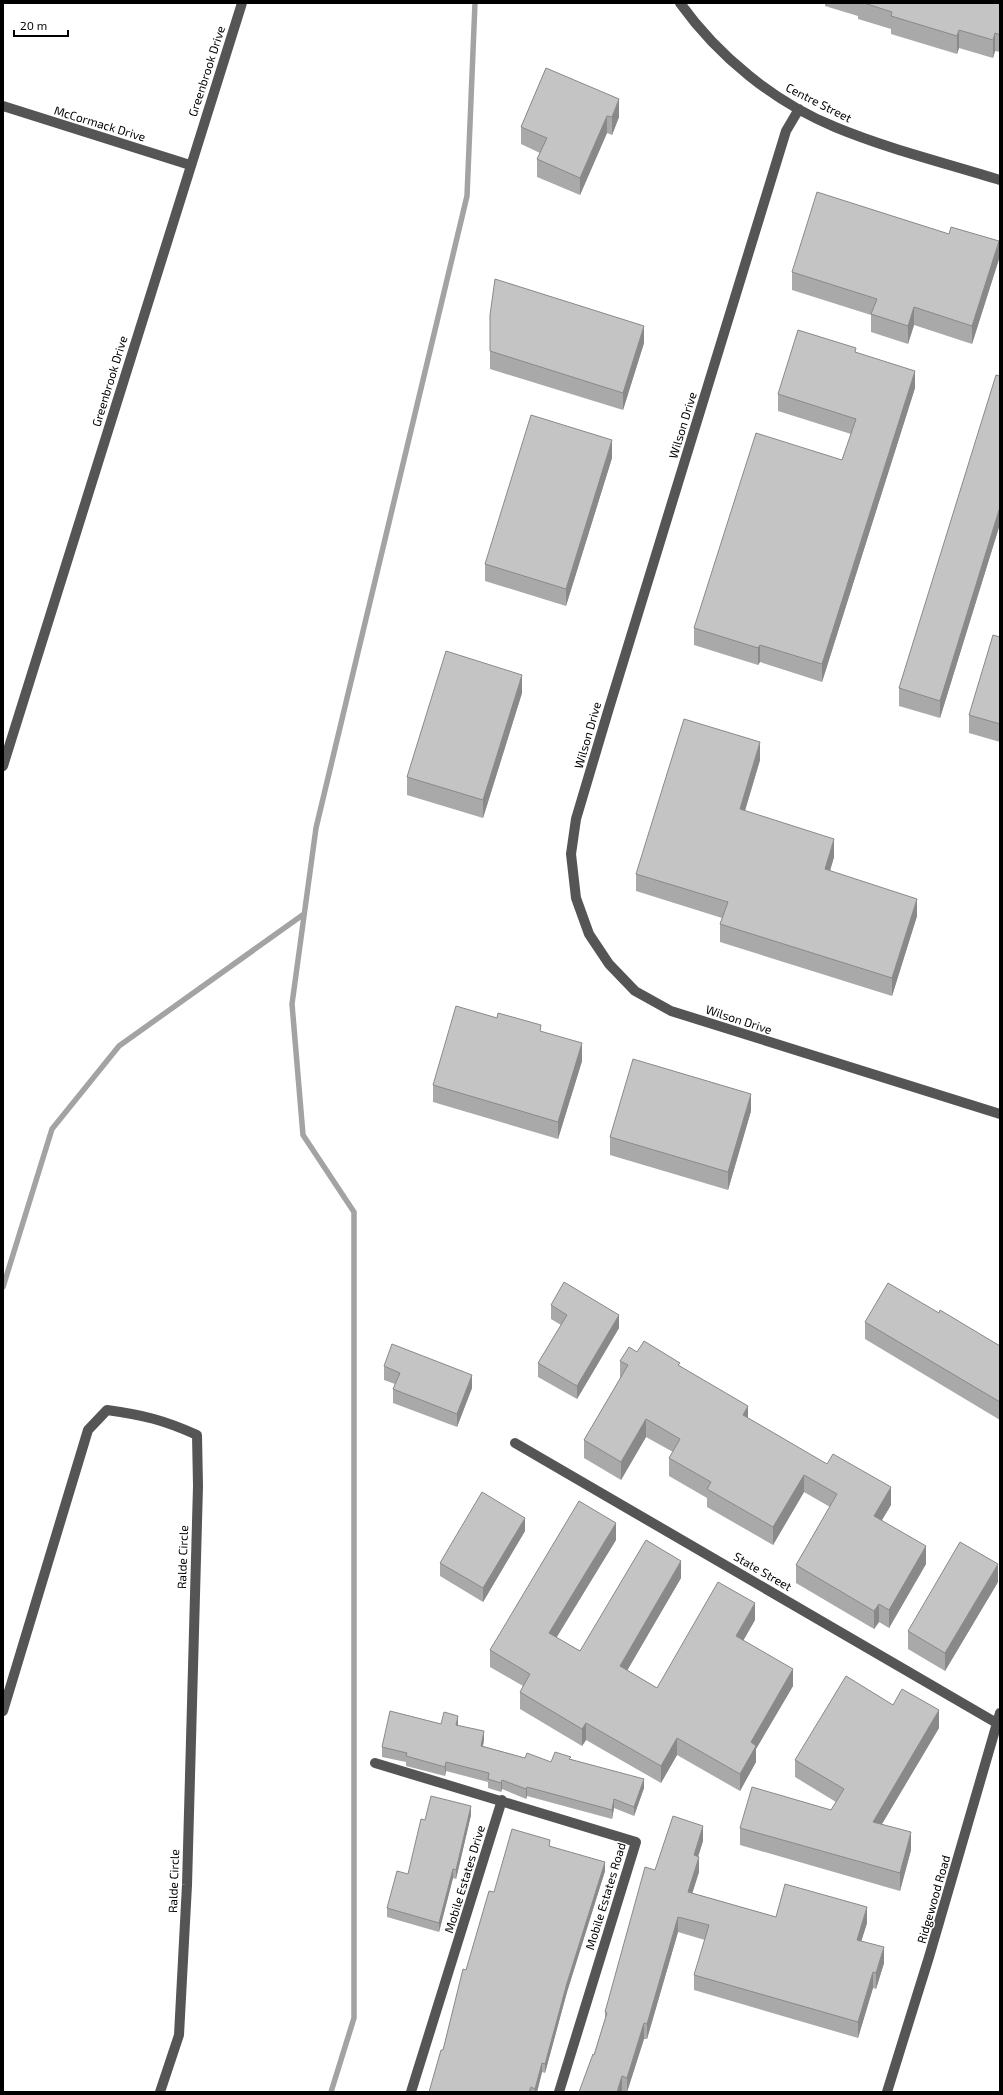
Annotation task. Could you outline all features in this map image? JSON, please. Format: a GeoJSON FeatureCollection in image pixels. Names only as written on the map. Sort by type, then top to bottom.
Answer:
{"type":"FeatureCollection","features":[{"type":"Feature","properties":{"kind":"street","name":"Greenbrook Drive"},"geometry":{"type":"LineString","coordinates":[[3,766],[242,3]]}},
{"type":"Feature","properties":{"kind":"street","name":"Centre Street"},"geometry":{"type":"LineString","coordinates":[[680,3],[693,21],[743,71],[799,109],[834,127],[898,149],[1000,180]]}},
{"type":"Feature","properties":{"kind":"street","name":"McCormack Drive"},"geometry":{"type":"LineString","coordinates":[[3,106],[190,165]]}},
{"type":"Feature","properties":{"kind":"street","name":"Wilson Drive"},"geometry":{"type":"LineString","coordinates":[[799,109],[786,130],[576,819],[571,854],[576,898],[589,934],[609,964],[635,991],[671,1010],[1000,1114]]}},
{"type":"Feature","properties":{"kind":"street","name":"Ralde Circle"},"geometry":{"type":"LineString","coordinates":[[3,1710],[88,1430],[108,1410],[136,1414],[166,1421],[197,1435],[198,1486],[186,1885],[179,2035],[160,2092]]}},
{"type":"Feature","properties":{"kind":"street","name":"State Street"},"geometry":{"type":"LineString","coordinates":[[515,1443],[999,1720]]}},
{"type":"Feature","properties":{"kind":"street","name":"Ridgewood Road"},"geometry":{"type":"LineString","coordinates":[[887,2092],[929,1957],[999,1720]]}},
{"type":"Feature","properties":{"kind":"street"},"geometry":{"type":"LineString","coordinates":[[375,1763],[502,1800]]}},
{"type":"Feature","properties":{"kind":"street","name":"Mobile Estates Drive"},"geometry":{"type":"LineString","coordinates":[[411,2092],[502,1800]]}},
{"type":"Feature","properties":{"kind":"street","name":"Mobile Estates Road"},"geometry":{"type":"LineString","coordinates":[[502,1800],[636,1842],[559,2092]]}},
{"type":"Feature","properties":{"kind":"building"},"geometry":{"type":"Polygon","coordinates":[[[864,3],[1000,3],[1000,35],[995,33],[993,40],[959,30],[957,36],[891,16],[892,12],[864,3]]]}},
{"type":"Feature","properties":{"kind":"building"},"geometry":{"type":"Polygon","coordinates":[[[546,68],[619,99],[612,117],[607,116],[580,178],[537,159],[547,138],[521,127],[546,68]]]}},
{"type":"Feature","properties":{"kind":"building"},"geometry":{"type":"Polygon","coordinates":[[[817,192],[949,234],[951,227],[999,241],[972,326],[914,307],[908,326],[871,314],[877,299],[792,272],[817,192]]]}},
{"type":"Feature","properties":{"kind":"building"},"geometry":{"type":"Polygon","coordinates":[[[495,279],[644,326],[623,393],[490,351],[490,315],[495,279]]]}},
{"type":"Feature","properties":{"kind":"building"},"geometry":{"type":"Polygon","coordinates":[[[798,330],[856,348],[855,352],[915,371],[822,664],[760,645],[758,648],[694,628],[756,433],[842,460],[856,419],[778,394],[798,330]]]}},
{"type":"Feature","properties":{"kind":"building"},"geometry":{"type":"Polygon","coordinates":[[[996,375],[1000,376],[1000,507],[940,701],[899,688],[996,375]]]}},
{"type":"Feature","properties":{"kind":"building"},"geometry":{"type":"Polygon","coordinates":[[[531,415],[612,440],[566,589],[485,564],[531,415]]]}},
{"type":"Feature","properties":{"kind":"building"},"geometry":{"type":"Polygon","coordinates":[[[993,635],[1000,637],[1000,724],[969,715],[993,635]]]}},
{"type":"Feature","properties":{"kind":"building"},"geometry":{"type":"Polygon","coordinates":[[[446,651],[522,675],[483,800],[407,777],[446,651]]]}},
{"type":"Feature","properties":{"kind":"building"},"geometry":{"type":"Polygon","coordinates":[[[684,719],[760,742],[740,809],[834,839],[825,869],[917,899],[892,978],[720,924],[728,902],[636,874],[684,719]]]}},
{"type":"Feature","properties":{"kind":"building"},"geometry":{"type":"Polygon","coordinates":[[[456,1006],[497,1018],[498,1013],[541,1025],[540,1031],[582,1043],[558,1122],[433,1085],[456,1006]]]}},
{"type":"Feature","properties":{"kind":"building"},"geometry":{"type":"Polygon","coordinates":[[[633,1059],[751,1094],[728,1172],[610,1137],[633,1059]]]}},
{"type":"Feature","properties":{"kind":"building"},"geometry":{"type":"Polygon","coordinates":[[[564,1282],[619,1315],[577,1386],[538,1363],[567,1315],[551,1305],[564,1282]]]}},
{"type":"Feature","properties":{"kind":"building"},"geometry":{"type":"Polygon","coordinates":[[[888,1283],[939,1313],[940,1310],[1000,1346],[1000,1402],[865,1322],[888,1283]]]}},
{"type":"Feature","properties":{"kind":"building"},"geometry":{"type":"Polygon","coordinates":[[[644,1341],[680,1363],[678,1365],[748,1406],[743,1415],[827,1464],[833,1454],[891,1487],[874,1516],[926,1546],[889,1610],[879,1604],[874,1611],[796,1565],[837,1494],[804,1475],[773,1527],[707,1489],[711,1482],[669,1458],[680,1439],[646,1419],[621,1462],[584,1440],[628,1365],[620,1361],[629,1347],[637,1352],[644,1341]]]}},
{"type":"Feature","properties":{"kind":"building"},"geometry":{"type":"Polygon","coordinates":[[[392,1344],[472,1375],[457,1414],[393,1389],[400,1373],[384,1366],[392,1344]]]}},
{"type":"Feature","properties":{"kind":"building"},"geometry":{"type":"Polygon","coordinates":[[[482,1492],[525,1518],[483,1588],[440,1563],[482,1492]]]}},
{"type":"Feature","properties":{"kind":"building"},"geometry":{"type":"Polygon","coordinates":[[[579,1501],[616,1523],[549,1633],[580,1651],[646,1540],[681,1561],[620,1666],[657,1688],[718,1582],[755,1603],[736,1636],[793,1669],[751,1742],[756,1746],[740,1774],[677,1738],[661,1766],[586,1723],[582,1729],[520,1692],[530,1674],[490,1650],[579,1501]]]}},
{"type":"Feature","properties":{"kind":"building"},"geometry":{"type":"Polygon","coordinates":[[[960,1542],[998,1564],[945,1653],[908,1631],[960,1542]]]}},
{"type":"Feature","properties":{"kind":"building"},"geometry":{"type":"Polygon","coordinates":[[[846,1676],[893,1705],[902,1689],[939,1710],[873,1822],[911,1832],[900,1873],[740,1828],[752,1787],[831,1810],[844,1789],[795,1760],[846,1676]]]}},
{"type":"Feature","properties":{"kind":"building"},"geometry":{"type":"Polygon","coordinates":[[[390,1711],[441,1724],[444,1712],[458,1716],[456,1725],[484,1731],[481,1746],[525,1758],[527,1753],[551,1762],[555,1752],[571,1757],[569,1759],[644,1779],[634,1807],[614,1799],[612,1810],[527,1787],[526,1789],[502,1780],[501,1783],[488,1779],[489,1773],[446,1762],[445,1767],[406,1756],[407,1753],[382,1747],[390,1711]]]}},
{"type":"Feature","properties":{"kind":"building"},"geometry":{"type":"Polygon","coordinates":[[[431,1796],[471,1806],[456,1870],[453,1869],[439,1923],[387,1908],[397,1871],[408,1874],[421,1819],[425,1820],[431,1796]]]}},
{"type":"Feature","properties":{"kind":"building"},"geometry":{"type":"Polygon","coordinates":[[[673,1816],[703,1826],[694,1855],[699,1857],[688,1892],[776,1917],[785,1884],[867,1907],[857,1940],[884,1947],[876,1973],[873,1972],[858,2022],[694,1975],[709,1925],[678,1917],[647,2024],[644,2023],[627,2078],[622,2076],[617,2092],[579,2092],[593,2054],[594,2055],[607,2013],[605,2012],[645,1867],[655,1870],[673,1816]]]}},
{"type":"Feature","properties":{"kind":"building"},"geometry":{"type":"Polygon","coordinates":[[[512,1829],[550,1840],[549,1846],[605,1862],[567,1983],[545,2064],[542,2063],[535,2089],[531,2087],[529,2092],[429,2092],[441,2050],[443,2050],[463,1969],[466,1970],[489,1891],[494,1892],[512,1829]]]}},
{"type":"Feature","properties":{"kind":"waterway"},"geometry":{"type":"LineString","coordinates":[[331,2092],[354,2018],[354,1212],[303,1135],[292,1004],[316,828],[467,196],[475,3]]}},
{"type":"Feature","properties":{"kind":"waterway"},"geometry":{"type":"LineString","coordinates":[[3,1287],[52,1129],[119,1046],[304,914]]}}]}
